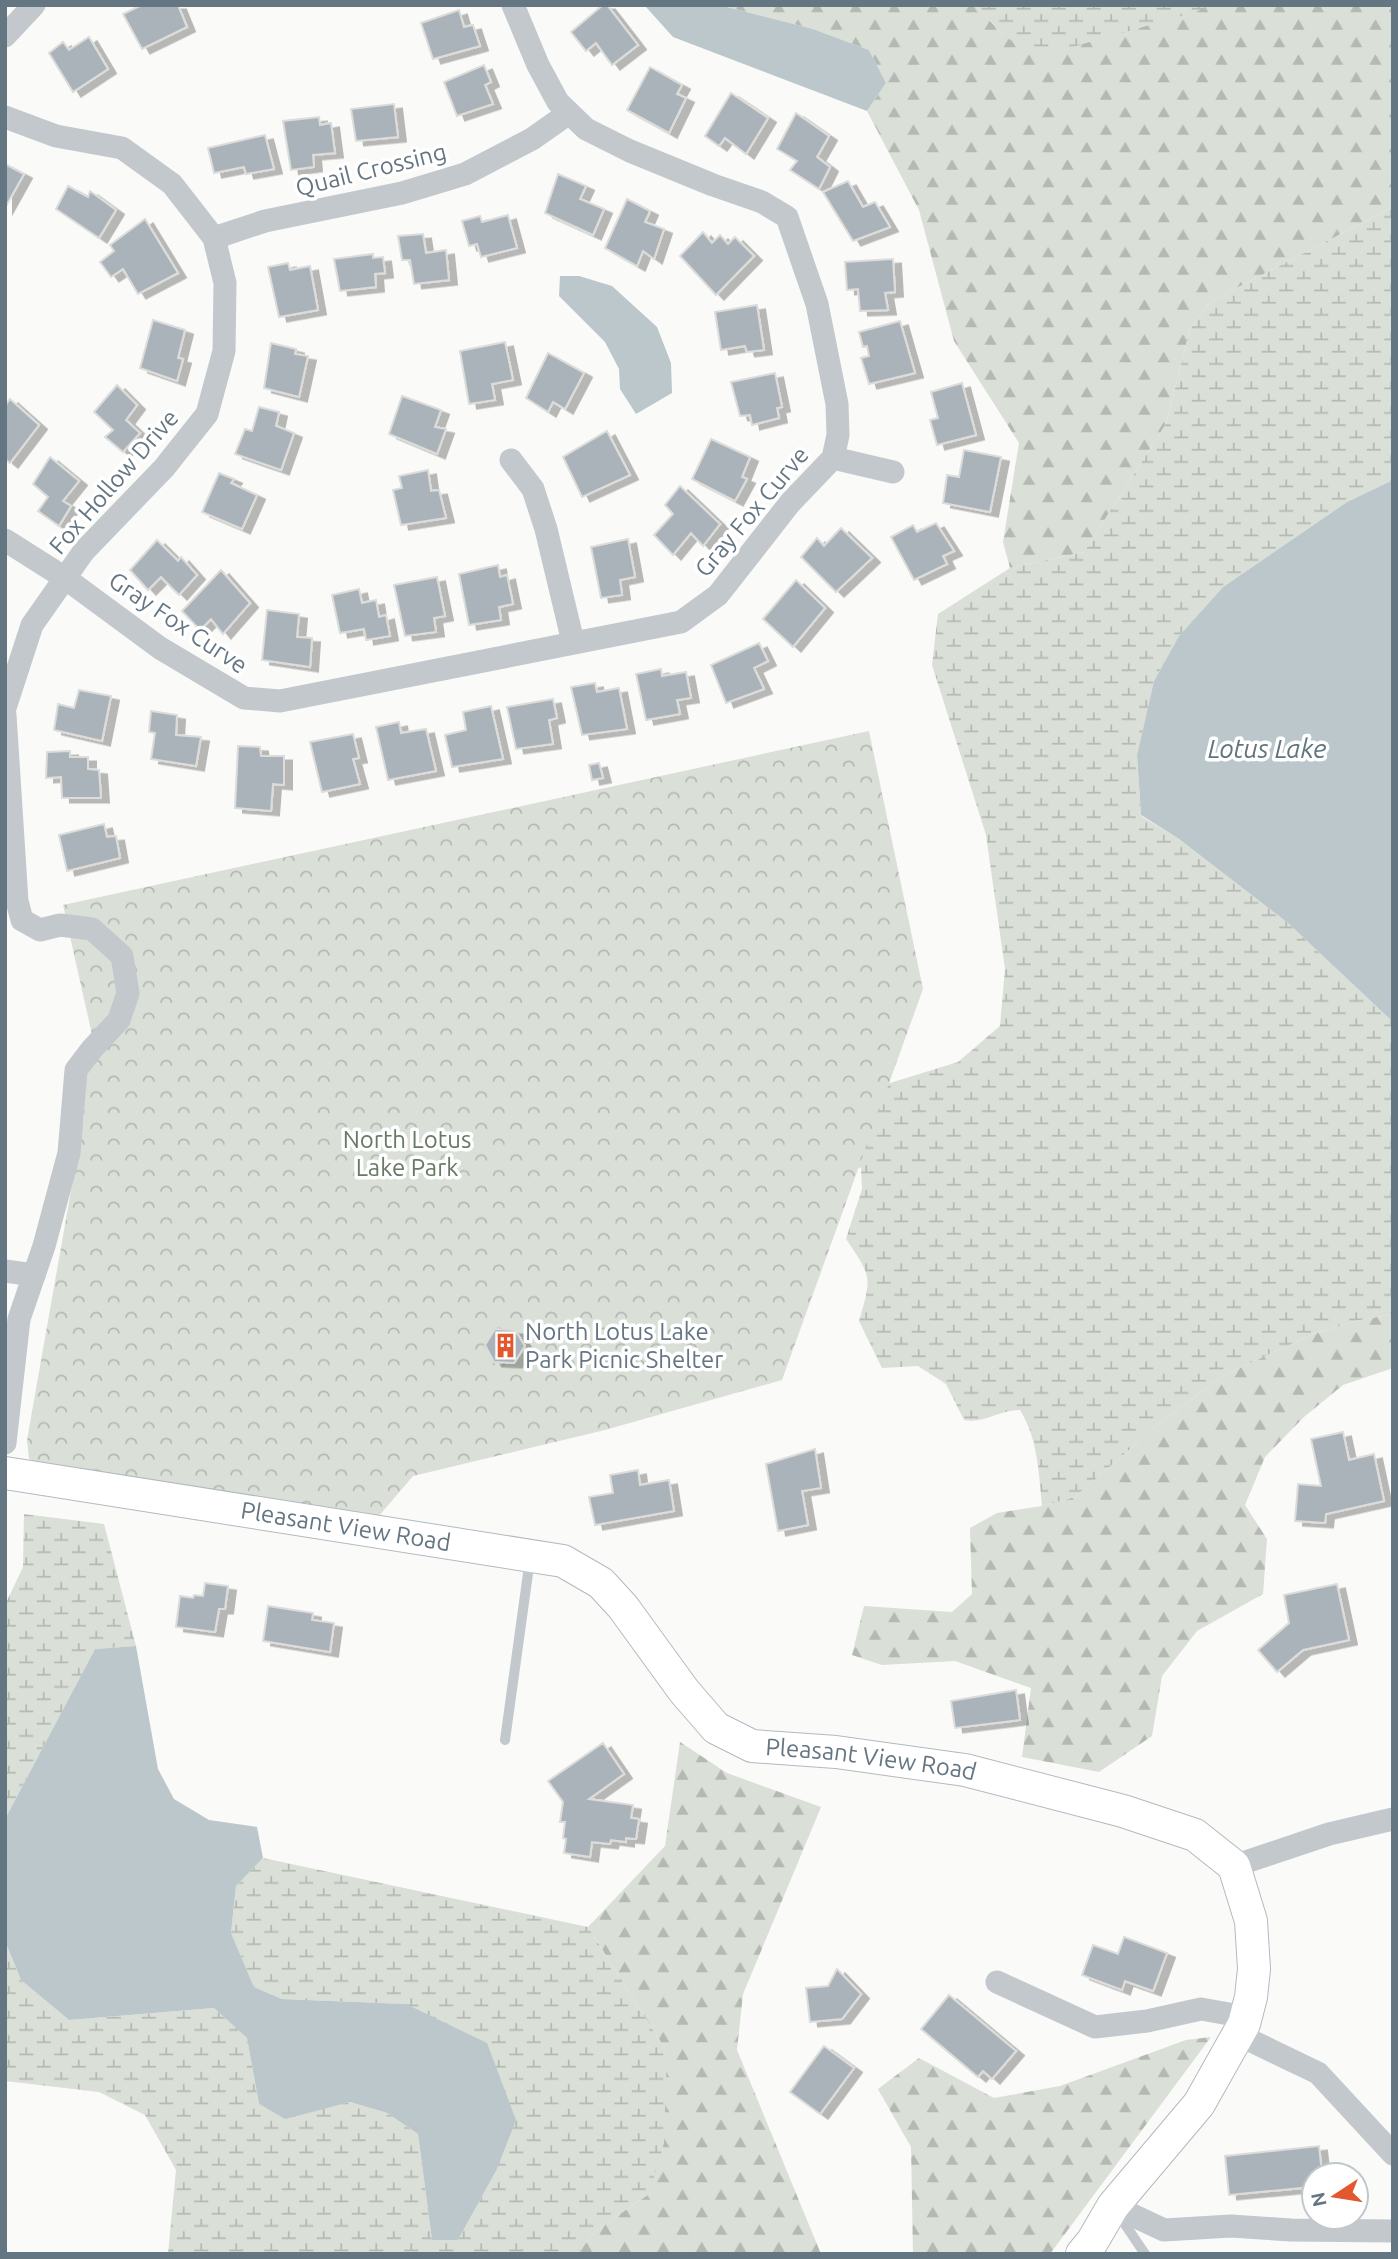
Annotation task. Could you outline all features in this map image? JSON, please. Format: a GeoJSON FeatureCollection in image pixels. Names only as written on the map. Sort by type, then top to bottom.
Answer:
{"type":"FeatureCollection","features":[{"type":"Feature","properties":{"kind":"street"},"geometry":{"type":"LineString","coordinates":[[5,36],[34,5]]}},
{"type":"Feature","properties":{"kind":"street","name":"Gray Fox Curve"},"geometry":{"type":"LineString","coordinates":[[5,540],[65,578],[160,648],[244,698],[280,701],[681,622],[718,595],[790,503],[833,458],[838,435],[836,404],[817,304],[787,217],[762,202],[713,186],[586,129],[558,103],[538,65],[513,5]]}},
{"type":"Feature","properties":{"kind":"street","name":"Quail Crossing"},"geometry":{"type":"LineString","coordinates":[[214,238],[265,221],[402,194],[465,174],[532,139],[569,113]]}},
{"type":"Feature","properties":{"kind":"street","name":"Fox Hollow Drive"},"geometry":{"type":"LineString","coordinates":[[5,117],[56,136],[122,148],[172,184],[214,238],[225,283],[225,351],[207,414],[164,468],[84,551],[32,625],[5,708]]}},
{"type":"Feature","properties":{"kind":"street"},"geometry":{"type":"LineString","coordinates":[[833,458],[893,472]]}},
{"type":"Feature","properties":{"kind":"street"},"geometry":{"type":"LineString","coordinates":[[511,460],[533,489],[546,529],[573,642]]}},
{"type":"Feature","properties":{"kind":"street"},"geometry":{"type":"LineString","coordinates":[[5,715],[7,797],[17,901],[22,920],[40,930],[60,925],[92,929],[122,956],[128,993],[120,1020],[76,1070],[69,1153],[44,1246],[19,1319],[5,1443]]}},
{"type":"Feature","properties":{"kind":"street"},"geometry":{"type":"LineString","coordinates":[[5,1271],[34,1275]]}},
{"type":"Feature","properties":{"kind":"street","name":"Pleasant View Road"},"geometry":{"type":"LineString","coordinates":[[5,1473],[563,1561],[601,1583],[623,1606],[684,1691],[716,1728],[752,1746],[836,1752],[965,1770],[1123,1811],[1195,1835],[1234,1866]]}},
{"type":"Feature","properties":{"kind":"street"},"geometry":{"type":"LineString","coordinates":[[1082,2254],[1113,2206],[1199,2104],[1242,2026],[1251,1997],[1254,1969],[1251,1921],[1234,1866],[1329,1834],[1393,1819]]}},
{"type":"Feature","properties":{"kind":"street"},"geometry":{"type":"LineString","coordinates":[[997,1982],[1096,2027],[1147,2021],[1201,2009],[1242,2026],[1318,2074],[1393,2154]]}},
{"type":"Feature","properties":{"kind":"street"},"geometry":{"type":"LineString","coordinates":[[1113,2206],[1164,2230],[1231,2226],[1291,2230],[1393,2231]]}},
{"type":"Feature","properties":{"kind":"lane"},"geometry":{"type":"LineString","coordinates":[[505,1740],[531,1556]]}},
{"type":"Feature","properties":{"kind":"lane"},"geometry":{"type":"LineString","coordinates":[[1113,2206],[1145,2254]]}},
{"type":"Feature","properties":{"kind":"green space"},"geometry":{"type":"Polygon","coordinates":[[[719,5],[975,5],[1003,35],[1208,5],[1393,5],[1393,207],[1210,302],[1190,329],[1166,424],[1084,552],[1010,568],[1003,542],[1019,443],[954,341],[919,210],[867,111],[886,83],[869,50],[813,29],[719,5]]]}},
{"type":"Feature","properties":{"kind":"green space"},"geometry":{"type":"Polygon","coordinates":[[[975,5],[1209,5],[1196,12],[1037,57],[1003,35],[975,5]]]}},
{"type":"Feature","properties":{"kind":"green space"},"geometry":{"type":"Polygon","coordinates":[[[1393,207],[1393,480],[1347,502],[1223,587],[1179,636],[1154,681],[1137,755],[1141,816],[1179,839],[1288,923],[1393,1022],[1393,1314],[1355,1321],[1311,1335],[1224,1375],[1162,1421],[1075,1497],[1042,1506],[1034,1444],[1020,1410],[979,1420],[964,1420],[946,1384],[918,1366],[882,1368],[859,1321],[866,1295],[865,1270],[846,1239],[862,1189],[861,1168],[841,1162],[806,1109],[958,1062],[1000,1026],[1005,969],[986,835],[932,665],[938,614],[1010,568],[1084,552],[1166,424],[1190,329],[1210,302],[1393,207]]]}},
{"type":"Feature","properties":{"kind":"green space","name":"North Lotus Lake Park"},"geometry":{"type":"Polygon","coordinates":[[[869,731],[923,989],[782,1380],[605,1430],[413,1476],[367,1530],[52,1469],[29,1459],[27,1440],[84,1117],[84,1076],[97,1057],[63,905],[869,731]]]}},
{"type":"Feature","properties":{"kind":"green space"},"geometry":{"type":"Polygon","coordinates":[[[1393,1314],[1393,1368],[1343,1385],[1304,1417],[1265,1457],[1245,1505],[1267,1539],[1263,1594],[1197,1631],[1162,1676],[1152,1736],[1099,1772],[1022,1757],[1031,1688],[955,1661],[882,1665],[852,1655],[864,1606],[952,1612],[972,1594],[970,1528],[997,1513],[1042,1506],[1075,1497],[1162,1421],[1224,1375],[1311,1335],[1355,1321],[1393,1314]]]}},
{"type":"Feature","properties":{"kind":"green space"},"geometry":{"type":"Polygon","coordinates":[[[24,1514],[104,1524],[136,1646],[95,1649],[5,1819],[5,1605],[23,1567],[24,1514]]]}},
{"type":"Feature","properties":{"kind":"green space"},"geometry":{"type":"Polygon","coordinates":[[[680,1742],[727,1773],[821,1807],[743,1994],[737,2050],[821,2254],[577,2254],[595,2231],[649,2194],[667,2052],[588,1927],[665,1846],[680,1742]]]}},
{"type":"Feature","properties":{"kind":"green space"},"geometry":{"type":"Polygon","coordinates":[[[263,1858],[588,1927],[667,2052],[664,2143],[649,2194],[595,2231],[577,2254],[168,2254],[176,2170],[145,2115],[99,2092],[5,2081],[5,1941],[21,1980],[69,2020],[214,2008],[247,2038],[259,2104],[284,2118],[350,2102],[387,2113],[418,2134],[432,2240],[458,2240],[496,2171],[406,2004],[282,1999],[254,1987],[231,1933],[236,1886],[263,1858]]]}},
{"type":"Feature","properties":{"kind":"green space"},"geometry":{"type":"Polygon","coordinates":[[[1211,2037],[1050,2254],[913,2254],[911,2147],[878,2089],[919,2058],[994,2098],[1060,2086],[1186,2040],[1211,2037]]]}},
{"type":"Feature","properties":{"kind":"water"},"geometry":{"type":"Polygon","coordinates":[[[719,5],[813,29],[869,50],[886,83],[867,111],[673,37],[646,7],[719,5]]]}},
{"type":"Feature","properties":{"kind":"water"},"geometry":{"type":"Polygon","coordinates":[[[560,276],[579,276],[612,286],[657,327],[671,363],[672,393],[636,414],[620,389],[619,369],[605,342],[559,296],[560,276]]]}},
{"type":"Feature","properties":{"kind":"water","name":"Lotus Lake"},"geometry":{"type":"Polygon","coordinates":[[[1393,480],[1393,1022],[1288,923],[1179,839],[1141,815],[1137,755],[1154,681],[1179,636],[1223,587],[1347,502],[1393,480]]]}},
{"type":"Feature","properties":{"kind":"water"},"geometry":{"type":"Polygon","coordinates":[[[136,1646],[158,1769],[174,1799],[209,1820],[257,1827],[263,1858],[236,1886],[231,1933],[254,1987],[282,1999],[406,2004],[487,2043],[516,2120],[496,2171],[458,2240],[432,2240],[418,2134],[387,2113],[350,2102],[285,2119],[259,2104],[247,2038],[214,2008],[69,2020],[21,1980],[5,1941],[5,1819],[95,1649],[136,1646]]]}},
{"type":"Feature","properties":{"kind":"building"},"geometry":{"type":"Polygon","coordinates":[[[142,5],[178,5],[187,27],[142,49],[123,14],[142,5]]]}},
{"type":"Feature","properties":{"kind":"building"},"geometry":{"type":"Polygon","coordinates":[[[603,5],[607,5],[638,45],[612,65],[596,43],[586,51],[571,32],[603,5]]]}},
{"type":"Feature","properties":{"kind":"building"},"geometry":{"type":"Polygon","coordinates":[[[459,10],[464,27],[473,25],[480,46],[433,59],[421,23],[459,10]]]}},
{"type":"Feature","properties":{"kind":"building"},"geometry":{"type":"Polygon","coordinates":[[[89,37],[108,69],[73,92],[49,53],[63,42],[69,50],[89,37]]]}},
{"type":"Feature","properties":{"kind":"building"},"geometry":{"type":"Polygon","coordinates":[[[484,65],[491,82],[485,85],[493,104],[457,116],[444,82],[484,65]]]}},
{"type":"Feature","properties":{"kind":"building"},"geometry":{"type":"Polygon","coordinates":[[[650,67],[682,85],[677,94],[686,98],[669,133],[627,110],[650,67]]]}},
{"type":"Feature","properties":{"kind":"building"},"geometry":{"type":"Polygon","coordinates":[[[731,93],[768,118],[746,154],[725,138],[719,146],[705,136],[731,93]]]}},
{"type":"Feature","properties":{"kind":"building"},"geometry":{"type":"Polygon","coordinates":[[[394,104],[398,137],[356,141],[351,109],[394,104]]]}},
{"type":"Feature","properties":{"kind":"building"},"geometry":{"type":"Polygon","coordinates":[[[796,113],[829,136],[817,157],[830,167],[819,189],[790,170],[797,161],[777,149],[796,113]]]}},
{"type":"Feature","properties":{"kind":"building"},"geometry":{"type":"Polygon","coordinates":[[[319,117],[320,125],[331,123],[335,153],[313,155],[314,167],[291,170],[283,121],[319,117]]]}},
{"type":"Feature","properties":{"kind":"building"},"geometry":{"type":"Polygon","coordinates":[[[265,135],[274,169],[246,174],[244,167],[214,173],[208,148],[265,135]]]}},
{"type":"Feature","properties":{"kind":"building"},"geometry":{"type":"Polygon","coordinates":[[[5,164],[24,174],[5,208],[5,164]]]}},
{"type":"Feature","properties":{"kind":"building"},"geometry":{"type":"Polygon","coordinates":[[[558,174],[586,186],[580,199],[604,209],[593,235],[545,213],[558,174]]]}},
{"type":"Feature","properties":{"kind":"building"},"geometry":{"type":"Polygon","coordinates":[[[848,181],[863,207],[875,202],[890,227],[853,241],[823,192],[848,181]]]}},
{"type":"Feature","properties":{"kind":"building"},"geometry":{"type":"Polygon","coordinates":[[[68,186],[88,197],[90,191],[116,210],[99,238],[56,209],[68,186]]]}},
{"type":"Feature","properties":{"kind":"building"},"geometry":{"type":"Polygon","coordinates":[[[627,199],[650,211],[645,222],[664,229],[654,259],[643,251],[637,266],[605,248],[627,199]]]}},
{"type":"Feature","properties":{"kind":"building"},"geometry":{"type":"Polygon","coordinates":[[[508,215],[517,248],[481,257],[477,244],[469,246],[462,221],[480,216],[482,222],[508,215]]]}},
{"type":"Feature","properties":{"kind":"building"},"geometry":{"type":"Polygon","coordinates":[[[145,219],[178,273],[138,294],[123,269],[111,277],[100,262],[114,251],[110,245],[145,219]]]}},
{"type":"Feature","properties":{"kind":"building"},"geometry":{"type":"Polygon","coordinates":[[[703,232],[712,243],[720,235],[728,244],[735,237],[754,256],[716,295],[680,256],[703,232]]]}},
{"type":"Feature","properties":{"kind":"building"},"geometry":{"type":"Polygon","coordinates":[[[423,234],[426,253],[446,250],[449,280],[414,284],[410,260],[402,260],[398,236],[423,234]]]}},
{"type":"Feature","properties":{"kind":"building"},"geometry":{"type":"Polygon","coordinates":[[[373,254],[373,258],[383,257],[385,273],[375,274],[376,287],[340,291],[334,259],[373,254]]]}},
{"type":"Feature","properties":{"kind":"building"},"geometry":{"type":"Polygon","coordinates":[[[893,259],[895,292],[885,293],[888,310],[860,311],[858,289],[847,290],[845,262],[893,259]]]}},
{"type":"Feature","properties":{"kind":"building"},"geometry":{"type":"Polygon","coordinates":[[[288,263],[290,270],[310,266],[318,310],[279,317],[268,267],[288,263]]]}},
{"type":"Feature","properties":{"kind":"building"},"geometry":{"type":"Polygon","coordinates":[[[757,305],[764,350],[747,352],[745,346],[721,350],[715,312],[757,305]]]}},
{"type":"Feature","properties":{"kind":"building"},"geometry":{"type":"Polygon","coordinates":[[[153,320],[185,330],[178,358],[183,359],[177,381],[140,368],[153,320]]]}},
{"type":"Feature","properties":{"kind":"building"},"geometry":{"type":"Polygon","coordinates":[[[900,321],[915,373],[869,384],[861,358],[869,356],[859,332],[900,321]]]}},
{"type":"Feature","properties":{"kind":"building"},"geometry":{"type":"Polygon","coordinates":[[[505,342],[513,380],[492,384],[495,400],[469,404],[460,351],[505,342]]]}},
{"type":"Feature","properties":{"kind":"building"},"geometry":{"type":"Polygon","coordinates":[[[271,343],[296,349],[295,354],[308,356],[299,397],[264,388],[271,343]]]}},
{"type":"Feature","properties":{"kind":"building"},"geometry":{"type":"Polygon","coordinates":[[[548,353],[584,373],[565,409],[553,402],[548,412],[526,398],[548,353]]]}},
{"type":"Feature","properties":{"kind":"building"},"geometry":{"type":"Polygon","coordinates":[[[775,373],[782,407],[777,408],[779,418],[752,425],[750,415],[740,416],[731,382],[775,373]]]}},
{"type":"Feature","properties":{"kind":"building"},"geometry":{"type":"Polygon","coordinates":[[[962,383],[976,435],[937,445],[930,420],[938,418],[931,392],[962,383]]]}},
{"type":"Feature","properties":{"kind":"building"},"geometry":{"type":"Polygon","coordinates":[[[117,385],[137,405],[126,420],[140,433],[123,452],[105,437],[113,430],[94,412],[117,385]]]}},
{"type":"Feature","properties":{"kind":"building"},"geometry":{"type":"Polygon","coordinates":[[[402,396],[441,410],[435,427],[446,429],[437,454],[389,434],[402,396]]]}},
{"type":"Feature","properties":{"kind":"building"},"geometry":{"type":"Polygon","coordinates":[[[10,399],[39,425],[10,463],[5,459],[5,406],[10,399]]]}},
{"type":"Feature","properties":{"kind":"building"},"geometry":{"type":"Polygon","coordinates":[[[259,407],[279,412],[276,426],[294,433],[281,470],[235,454],[245,429],[252,431],[259,407]]]}},
{"type":"Feature","properties":{"kind":"building"},"geometry":{"type":"Polygon","coordinates":[[[607,431],[630,475],[582,497],[563,457],[607,431]]]}},
{"type":"Feature","properties":{"kind":"building"},"geometry":{"type":"Polygon","coordinates":[[[711,439],[750,457],[742,477],[747,479],[735,501],[692,479],[711,439]]]}},
{"type":"Feature","properties":{"kind":"building"},"geometry":{"type":"Polygon","coordinates":[[[964,450],[1001,457],[990,512],[943,503],[947,475],[959,477],[964,450]]]}},
{"type":"Feature","properties":{"kind":"building"},"geometry":{"type":"Polygon","coordinates":[[[50,457],[79,481],[63,501],[71,506],[59,526],[38,511],[48,497],[33,484],[50,457]]]}},
{"type":"Feature","properties":{"kind":"building"},"geometry":{"type":"Polygon","coordinates":[[[428,470],[431,491],[439,490],[446,518],[401,525],[393,490],[402,488],[399,476],[428,470]]]}},
{"type":"Feature","properties":{"kind":"building"},"geometry":{"type":"Polygon","coordinates":[[[219,473],[234,479],[231,483],[257,495],[242,529],[202,512],[219,473]]]}},
{"type":"Feature","properties":{"kind":"building"},"geometry":{"type":"Polygon","coordinates":[[[680,486],[720,524],[703,546],[691,533],[673,555],[654,535],[673,514],[665,505],[680,486]]]}},
{"type":"Feature","properties":{"kind":"building"},"geometry":{"type":"Polygon","coordinates":[[[936,523],[954,551],[943,556],[947,564],[914,580],[891,537],[913,525],[917,532],[936,523]]]}},
{"type":"Feature","properties":{"kind":"building"},"geometry":{"type":"Polygon","coordinates":[[[841,528],[872,558],[836,592],[801,557],[817,538],[824,546],[841,528]]]}},
{"type":"Feature","properties":{"kind":"building"},"geometry":{"type":"Polygon","coordinates":[[[628,539],[635,577],[620,580],[622,595],[601,598],[591,547],[628,539]]]}},
{"type":"Feature","properties":{"kind":"building"},"geometry":{"type":"Polygon","coordinates":[[[157,540],[178,561],[181,557],[197,575],[179,595],[161,577],[148,590],[130,570],[157,540]]]}},
{"type":"Feature","properties":{"kind":"building"},"geometry":{"type":"Polygon","coordinates":[[[498,565],[500,577],[507,575],[513,604],[499,607],[501,620],[469,625],[459,574],[498,565]]]}},
{"type":"Feature","properties":{"kind":"building"},"geometry":{"type":"Polygon","coordinates":[[[221,570],[250,603],[223,634],[211,619],[200,630],[182,611],[221,570]]]}},
{"type":"Feature","properties":{"kind":"building"},"geometry":{"type":"Polygon","coordinates":[[[437,577],[445,616],[434,618],[436,632],[405,636],[394,585],[437,577]]]}},
{"type":"Feature","properties":{"kind":"building"},"geometry":{"type":"Polygon","coordinates":[[[796,580],[825,608],[793,647],[763,619],[796,580]]]}},
{"type":"Feature","properties":{"kind":"building"},"geometry":{"type":"Polygon","coordinates":[[[359,589],[362,603],[376,600],[379,617],[386,615],[390,636],[366,640],[364,629],[340,633],[332,595],[359,589]]]}},
{"type":"Feature","properties":{"kind":"building"},"geometry":{"type":"Polygon","coordinates":[[[267,610],[299,614],[297,637],[312,638],[310,667],[262,660],[267,610]]]}},
{"type":"Feature","properties":{"kind":"building"},"geometry":{"type":"Polygon","coordinates":[[[759,643],[768,661],[754,668],[764,689],[726,703],[711,665],[759,643]]]}},
{"type":"Feature","properties":{"kind":"building"},"geometry":{"type":"Polygon","coordinates":[[[661,669],[662,676],[686,672],[691,698],[677,700],[680,714],[646,720],[636,674],[661,669]]]}},
{"type":"Feature","properties":{"kind":"building"},"geometry":{"type":"Polygon","coordinates":[[[595,683],[597,692],[619,688],[627,729],[582,735],[571,687],[595,683]]]}},
{"type":"Feature","properties":{"kind":"building"},"geometry":{"type":"Polygon","coordinates":[[[79,690],[111,696],[102,741],[54,730],[58,704],[74,708],[79,690]]]}},
{"type":"Feature","properties":{"kind":"building"},"geometry":{"type":"Polygon","coordinates":[[[553,699],[557,718],[549,720],[553,744],[516,749],[507,707],[553,699]]]}},
{"type":"Feature","properties":{"kind":"building"},"geometry":{"type":"Polygon","coordinates":[[[491,706],[503,759],[452,767],[445,735],[466,730],[463,712],[491,706]]]}},
{"type":"Feature","properties":{"kind":"building"},"geometry":{"type":"Polygon","coordinates":[[[151,711],[177,715],[176,735],[201,737],[196,766],[151,759],[155,733],[149,732],[151,711]]]}},
{"type":"Feature","properties":{"kind":"building"},"geometry":{"type":"Polygon","coordinates":[[[399,722],[401,733],[426,729],[436,771],[388,780],[376,727],[399,722]]]}},
{"type":"Feature","properties":{"kind":"building"},"geometry":{"type":"Polygon","coordinates":[[[353,734],[359,758],[353,759],[360,784],[322,792],[310,742],[353,734]]]}},
{"type":"Feature","properties":{"kind":"building"},"geometry":{"type":"Polygon","coordinates":[[[238,746],[260,747],[261,756],[284,756],[284,785],[273,784],[271,811],[235,808],[238,746]]]}},
{"type":"Feature","properties":{"kind":"building"},"geometry":{"type":"Polygon","coordinates":[[[70,751],[70,757],[88,757],[88,769],[99,770],[101,798],[62,798],[61,777],[46,778],[47,752],[70,751]]]}},
{"type":"Feature","properties":{"kind":"building"},"geometry":{"type":"Polygon","coordinates":[[[599,763],[603,778],[592,780],[589,765],[599,763]]]}},
{"type":"Feature","properties":{"kind":"building"},"geometry":{"type":"Polygon","coordinates":[[[104,824],[107,837],[116,836],[120,858],[67,871],[59,835],[104,824]]]}},
{"type":"Feature","properties":{"kind":"building","name":"North Lotus Lake Park Picnic Shelter"},"geometry":{"type":"Polygon","coordinates":[[[495,1329],[515,1330],[525,1346],[514,1363],[494,1362],[485,1345],[495,1329]]]}},
{"type":"Feature","properties":{"kind":"building"},"geometry":{"type":"Polygon","coordinates":[[[1343,1432],[1349,1460],[1374,1454],[1384,1501],[1326,1514],[1325,1523],[1295,1521],[1298,1484],[1321,1486],[1311,1439],[1343,1432]]]}},
{"type":"Feature","properties":{"kind":"building"},"geometry":{"type":"Polygon","coordinates":[[[815,1449],[821,1488],[802,1491],[808,1525],[778,1531],[766,1464],[815,1449]]]}},
{"type":"Feature","properties":{"kind":"building"},"geometry":{"type":"Polygon","coordinates":[[[638,1470],[640,1485],[669,1480],[674,1511],[595,1525],[589,1497],[613,1493],[610,1475],[638,1470]]]}},
{"type":"Feature","properties":{"kind":"building"},"geometry":{"type":"Polygon","coordinates":[[[205,1583],[228,1586],[225,1609],[219,1609],[215,1632],[176,1627],[180,1596],[203,1596],[205,1583]]]}},
{"type":"Feature","properties":{"kind":"building"},"geometry":{"type":"Polygon","coordinates":[[[1337,1584],[1349,1640],[1303,1650],[1277,1672],[1258,1650],[1289,1623],[1284,1595],[1337,1584]]]}},
{"type":"Feature","properties":{"kind":"building"},"geometry":{"type":"Polygon","coordinates":[[[268,1606],[313,1613],[312,1620],[334,1623],[330,1652],[263,1641],[268,1606]]]}},
{"type":"Feature","properties":{"kind":"building"},"geometry":{"type":"Polygon","coordinates":[[[1016,1690],[1020,1720],[955,1728],[951,1701],[1016,1690]]]}},
{"type":"Feature","properties":{"kind":"building"},"geometry":{"type":"Polygon","coordinates":[[[603,1743],[624,1774],[589,1799],[633,1805],[631,1818],[639,1819],[636,1839],[626,1838],[626,1842],[611,1840],[610,1844],[592,1842],[590,1857],[564,1853],[565,1822],[560,1822],[563,1802],[548,1781],[603,1743]]]}},
{"type":"Feature","properties":{"kind":"building"},"geometry":{"type":"Polygon","coordinates":[[[1124,1937],[1167,1953],[1153,1991],[1125,1981],[1122,1990],[1082,1975],[1093,1945],[1118,1954],[1124,1937]]]}},
{"type":"Feature","properties":{"kind":"building"},"geometry":{"type":"Polygon","coordinates":[[[837,1969],[861,1994],[842,2019],[810,2022],[806,1988],[828,1986],[837,1969]]]}},
{"type":"Feature","properties":{"kind":"building"},"geometry":{"type":"Polygon","coordinates":[[[949,1995],[1016,2051],[992,2079],[983,2071],[978,2077],[921,2029],[949,1995]]]}},
{"type":"Feature","properties":{"kind":"building"},"geometry":{"type":"Polygon","coordinates":[[[824,2046],[854,2068],[820,2114],[790,2092],[824,2046]]]}},
{"type":"Feature","properties":{"kind":"building"},"geometry":{"type":"Polygon","coordinates":[[[1319,2146],[1321,2161],[1300,2161],[1300,2188],[1229,2195],[1225,2156],[1319,2146]]]}},
{"type":"Feature","properties":{"kind":"place","name":"North Lotus Lake Park Picnic Shelter"},"geometry":{"type":"Point","coordinates":[505,1346]}}]}
